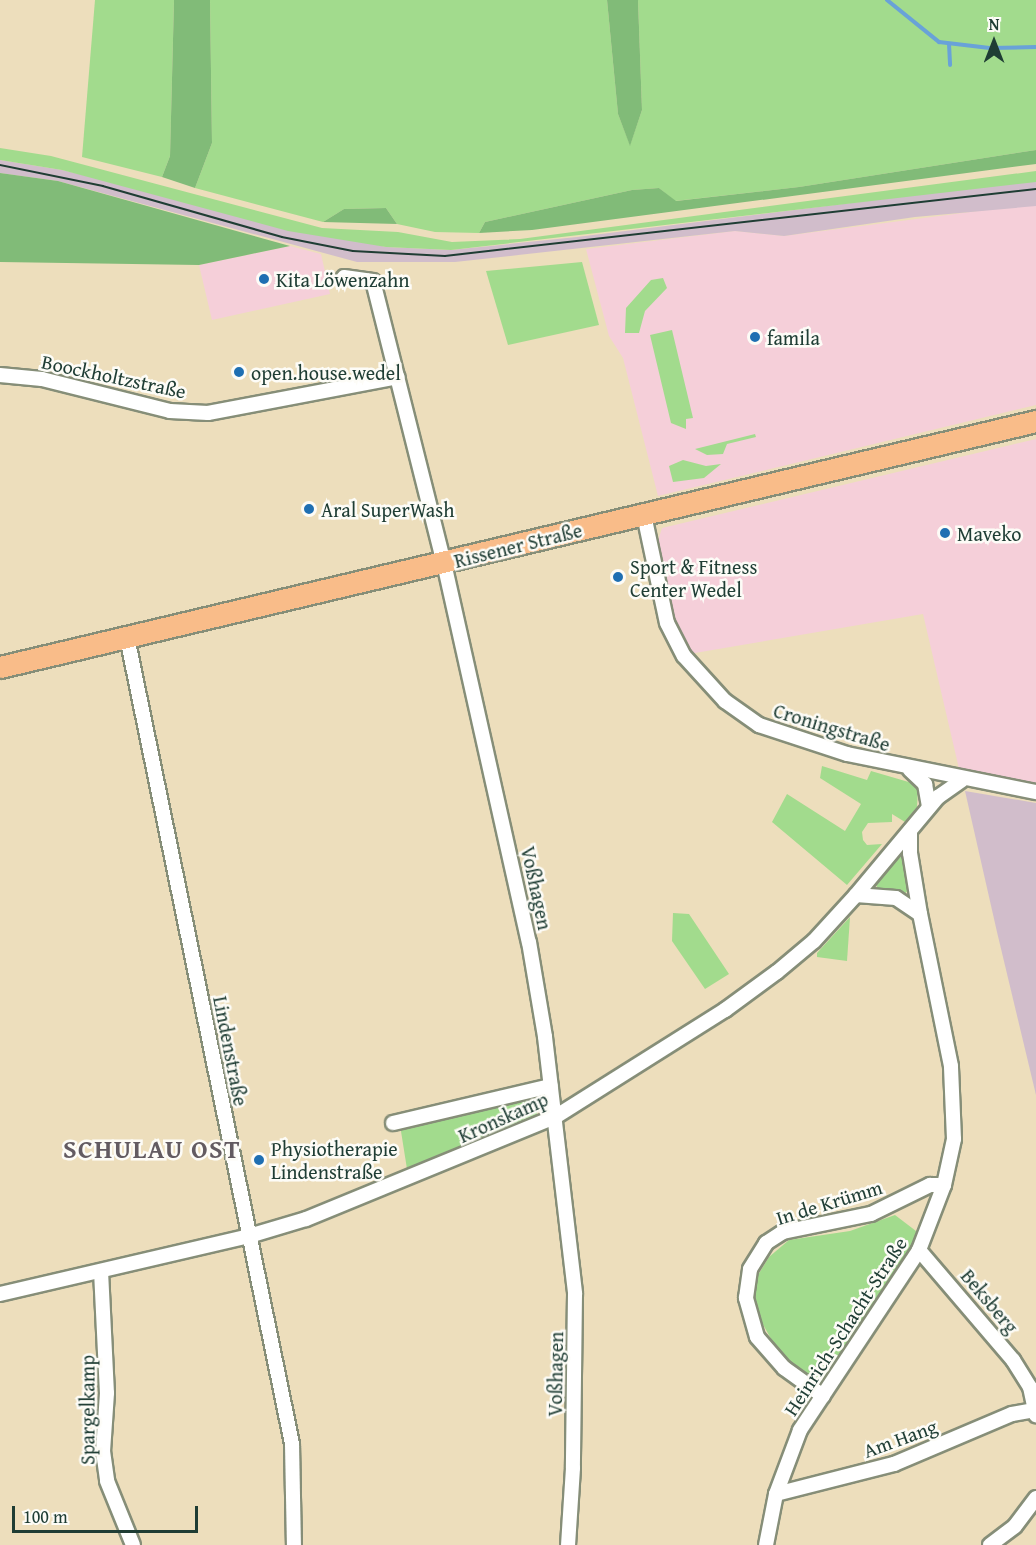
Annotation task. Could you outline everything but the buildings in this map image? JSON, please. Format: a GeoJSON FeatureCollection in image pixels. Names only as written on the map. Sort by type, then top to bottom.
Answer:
{"type":"FeatureCollection","features":[{"type":"Feature","properties":{"kind":"main road","name":"Rissener Straße"},"geometry":{"type":"LineString","coordinates":[[0,667],[1036,421]]}},
{"type":"Feature","properties":{"kind":"street","name":"Voßhagen"},"geometry":{"type":"LineString","coordinates":[[344,277],[373,281],[444,563],[521,902],[551,1086],[575,1294],[573,1468],[568,1545]]}},
{"type":"Feature","properties":{"kind":"street","name":"Boockholtzstraße"},"geometry":{"type":"LineString","coordinates":[[0,375],[42,379],[170,411],[207,413],[398,377]]}},
{"type":"Feature","properties":{"kind":"street","name":"Croningstraße"},"geometry":{"type":"LineString","coordinates":[[644,515],[667,623],[681,652],[701,678],[759,725],[806,742],[910,770],[962,780]]}},
{"type":"Feature","properties":{"kind":"street","name":"Lindenstraße"},"geometry":{"type":"LineString","coordinates":[[127,637],[292,1444],[294,1545]]}},
{"type":"Feature","properties":{"kind":"street"},"geometry":{"type":"LineString","coordinates":[[910,770],[925,784],[929,807]]}},
{"type":"Feature","properties":{"kind":"street","name":"Kronskamp"},"geometry":{"type":"LineString","coordinates":[[0,1294],[249,1236],[388,1188],[555,1117],[750,993],[814,941],[856,895],[929,807],[962,780]]}},
{"type":"Feature","properties":{"kind":"street"},"geometry":{"type":"LineString","coordinates":[[962,780],[1036,792]]}},
{"type":"Feature","properties":{"kind":"street","name":"Heinrich-Schacht-Straße"},"geometry":{"type":"LineString","coordinates":[[766,1545],[776,1494],[800,1430],[919,1250],[944,1185],[954,1139],[954,1088],[920,914],[910,854],[910,831]]}},
{"type":"Feature","properties":{"kind":"street"},"geometry":{"type":"LineString","coordinates":[[856,895],[896,898],[920,914]]}},
{"type":"Feature","properties":{"kind":"street","name":"Kronskamp"},"geometry":{"type":"LineString","coordinates":[[393,1123],[551,1086]]}},
{"type":"Feature","properties":{"kind":"street","name":"In de Krümm"},"geometry":{"type":"LineString","coordinates":[[823,1396],[784,1368],[757,1337],[746,1298],[750,1269],[766,1243],[783,1232],[871,1214],[930,1185],[944,1185]]}},
{"type":"Feature","properties":{"kind":"street","name":"Beksberg"},"geometry":{"type":"LineString","coordinates":[[919,1250],[1013,1360],[1030,1387],[1035,1412]]}},
{"type":"Feature","properties":{"kind":"street","name":"Spargelkamp"},"geometry":{"type":"LineString","coordinates":[[101,1271],[107,1393],[104,1451],[107,1481],[133,1545]]}},
{"type":"Feature","properties":{"kind":"street","name":"Am Hang"},"geometry":{"type":"LineString","coordinates":[[776,1494],[894,1464],[1012,1414],[1035,1412]]}},
{"type":"Feature","properties":{"kind":"street"},"geometry":{"type":"LineString","coordinates":[[990,1545],[1015,1526],[1036,1498]]}},
{"type":"Feature","properties":{"kind":"shaded area"},"geometry":{"type":"Polygon","coordinates":[[[0,160],[62,170],[386,247],[451,250],[577,237],[1020,182],[1036,182],[1036,206],[915,217],[784,236],[735,231],[455,262],[357,262],[58,181],[0,173],[0,160]]]}},
{"type":"Feature","properties":{"kind":"shaded area"},"geometry":{"type":"Polygon","coordinates":[[[1017,206],[1036,206],[1036,405],[658,496],[623,358],[609,336],[586,249],[735,231],[784,236],[1017,206]]]}},
{"type":"Feature","properties":{"kind":"shaded area","name":"Kita Löwenzahn"},"geometry":{"type":"Polygon","coordinates":[[[290,246],[321,254],[330,294],[212,320],[199,265],[290,246]]]}},
{"type":"Feature","properties":{"kind":"shaded area"},"geometry":{"type":"Polygon","coordinates":[[[1036,439],[1036,785],[960,773],[923,614],[689,654],[674,621],[657,544],[662,528],[1036,439]]]}},
{"type":"Feature","properties":{"kind":"shaded area"},"geometry":{"type":"Polygon","coordinates":[[[965,791],[1036,803],[1036,1095],[997,932],[965,791]]]}},
{"type":"Feature","properties":{"kind":"green space"},"geometry":{"type":"Polygon","coordinates":[[[95,0],[174,0],[170,156],[162,177],[82,157],[95,0]]]}},
{"type":"Feature","properties":{"kind":"green space"},"geometry":{"type":"Polygon","coordinates":[[[174,0],[210,0],[212,143],[195,188],[162,177],[170,156],[174,0]]]}},
{"type":"Feature","properties":{"kind":"green space"},"geometry":{"type":"Polygon","coordinates":[[[210,0],[607,0],[618,114],[630,145],[642,110],[638,0],[1036,0],[1036,150],[799,187],[675,201],[659,188],[632,190],[485,222],[479,233],[435,232],[397,224],[386,208],[344,209],[323,222],[195,188],[212,143],[210,0]]]}},
{"type":"Feature","properties":{"kind":"green space"},"geometry":{"type":"Polygon","coordinates":[[[607,0],[638,0],[642,110],[630,146],[618,114],[607,0]]]}},
{"type":"Feature","properties":{"kind":"green space"},"geometry":{"type":"Polygon","coordinates":[[[0,148],[51,156],[322,228],[398,232],[452,242],[520,239],[1036,171],[1036,182],[451,250],[386,247],[288,231],[62,170],[0,160],[0,148]]]}},
{"type":"Feature","properties":{"kind":"green space"},"geometry":{"type":"Polygon","coordinates":[[[1036,150],[1036,164],[532,230],[479,233],[485,222],[632,190],[659,188],[676,201],[799,187],[1036,150]]]}},
{"type":"Feature","properties":{"kind":"green space"},"geometry":{"type":"Polygon","coordinates":[[[0,173],[58,181],[290,246],[199,265],[0,262],[0,173]]]}},
{"type":"Feature","properties":{"kind":"green space"},"geometry":{"type":"Polygon","coordinates":[[[386,208],[397,224],[323,222],[344,209],[386,208]]]}},
{"type":"Feature","properties":{"kind":"green space"},"geometry":{"type":"Polygon","coordinates":[[[582,262],[599,325],[508,345],[486,271],[582,262]]]}},
{"type":"Feature","properties":{"kind":"green space"},"geometry":{"type":"Polygon","coordinates":[[[663,278],[667,288],[645,311],[639,333],[625,333],[626,308],[651,280],[663,278]]]}},
{"type":"Feature","properties":{"kind":"green space"},"geometry":{"type":"Polygon","coordinates":[[[672,330],[693,418],[686,419],[686,429],[671,423],[650,335],[672,330]]]}},
{"type":"Feature","properties":{"kind":"green space"},"geometry":{"type":"Polygon","coordinates":[[[755,434],[756,437],[727,444],[723,454],[707,455],[695,449],[755,434]]]}},
{"type":"Feature","properties":{"kind":"green space"},"geometry":{"type":"Polygon","coordinates":[[[683,460],[706,466],[721,464],[704,478],[673,482],[669,466],[683,460]]]}},
{"type":"Feature","properties":{"kind":"green space"},"geometry":{"type":"Polygon","coordinates":[[[822,766],[867,780],[871,771],[912,783],[918,790],[917,807],[905,822],[892,814],[892,822],[868,823],[862,832],[863,840],[867,845],[882,844],[847,885],[772,822],[787,794],[845,831],[861,804],[820,778],[822,766]]]}},
{"type":"Feature","properties":{"kind":"green space"},"geometry":{"type":"Polygon","coordinates":[[[902,849],[909,889],[903,896],[878,889],[874,881],[902,849]]]}},
{"type":"Feature","properties":{"kind":"green space"},"geometry":{"type":"Polygon","coordinates":[[[673,913],[689,914],[729,974],[705,989],[672,941],[673,913]]]}},
{"type":"Feature","properties":{"kind":"green space"},"geometry":{"type":"Polygon","coordinates":[[[850,917],[847,961],[817,957],[817,953],[850,917]]]}},
{"type":"Feature","properties":{"kind":"green space"},"geometry":{"type":"Polygon","coordinates":[[[542,1090],[536,1117],[407,1169],[400,1125],[542,1090]]]}},
{"type":"Feature","properties":{"kind":"green space"},"geometry":{"type":"Polygon","coordinates":[[[895,1215],[916,1231],[915,1242],[820,1387],[796,1370],[775,1346],[756,1312],[753,1283],[769,1257],[789,1240],[850,1231],[895,1215]]]}},
{"type":"Feature","properties":{"kind":"waterway"},"geometry":{"type":"LineString","coordinates":[[887,0],[939,42],[990,48],[1036,47]]}},
{"type":"Feature","properties":{"kind":"waterway"},"geometry":{"type":"LineString","coordinates":[[949,44],[950,65]]}},
{"type":"Feature","properties":{"kind":"tram line"},"geometry":{"type":"LineString","coordinates":[[0,165],[103,186],[282,237],[353,251],[445,256],[1036,189]]}},
{"type":"Feature","properties":{"kind":"place","name":"Kita Löwenzahn"},"geometry":{"type":"Point","coordinates":[264,279]}},
{"type":"Feature","properties":{"kind":"place","name":"famila"},"geometry":{"type":"Point","coordinates":[755,337]}},
{"type":"Feature","properties":{"kind":"place","name":"open.house.wedel"},"geometry":{"type":"Point","coordinates":[239,372]}},
{"type":"Feature","properties":{"kind":"place","name":"Aral SuperWash"},"geometry":{"type":"Point","coordinates":[309,509]}},
{"type":"Feature","properties":{"kind":"place","name":"Maveko"},"geometry":{"type":"Point","coordinates":[945,533]}},
{"type":"Feature","properties":{"kind":"place","name":"Sport & Fitness Center Wedel"},"geometry":{"type":"Point","coordinates":[618,577]}},
{"type":"Feature","properties":{"kind":"place","name":"Physiotherapie Lindenstraße"},"geometry":{"type":"Point","coordinates":[259,1160]}},
{"type":"Feature","properties":{"kind":"district","name":"SCHULAU OST"},"geometry":{"type":"Point","coordinates":[152,1149]}}]}
